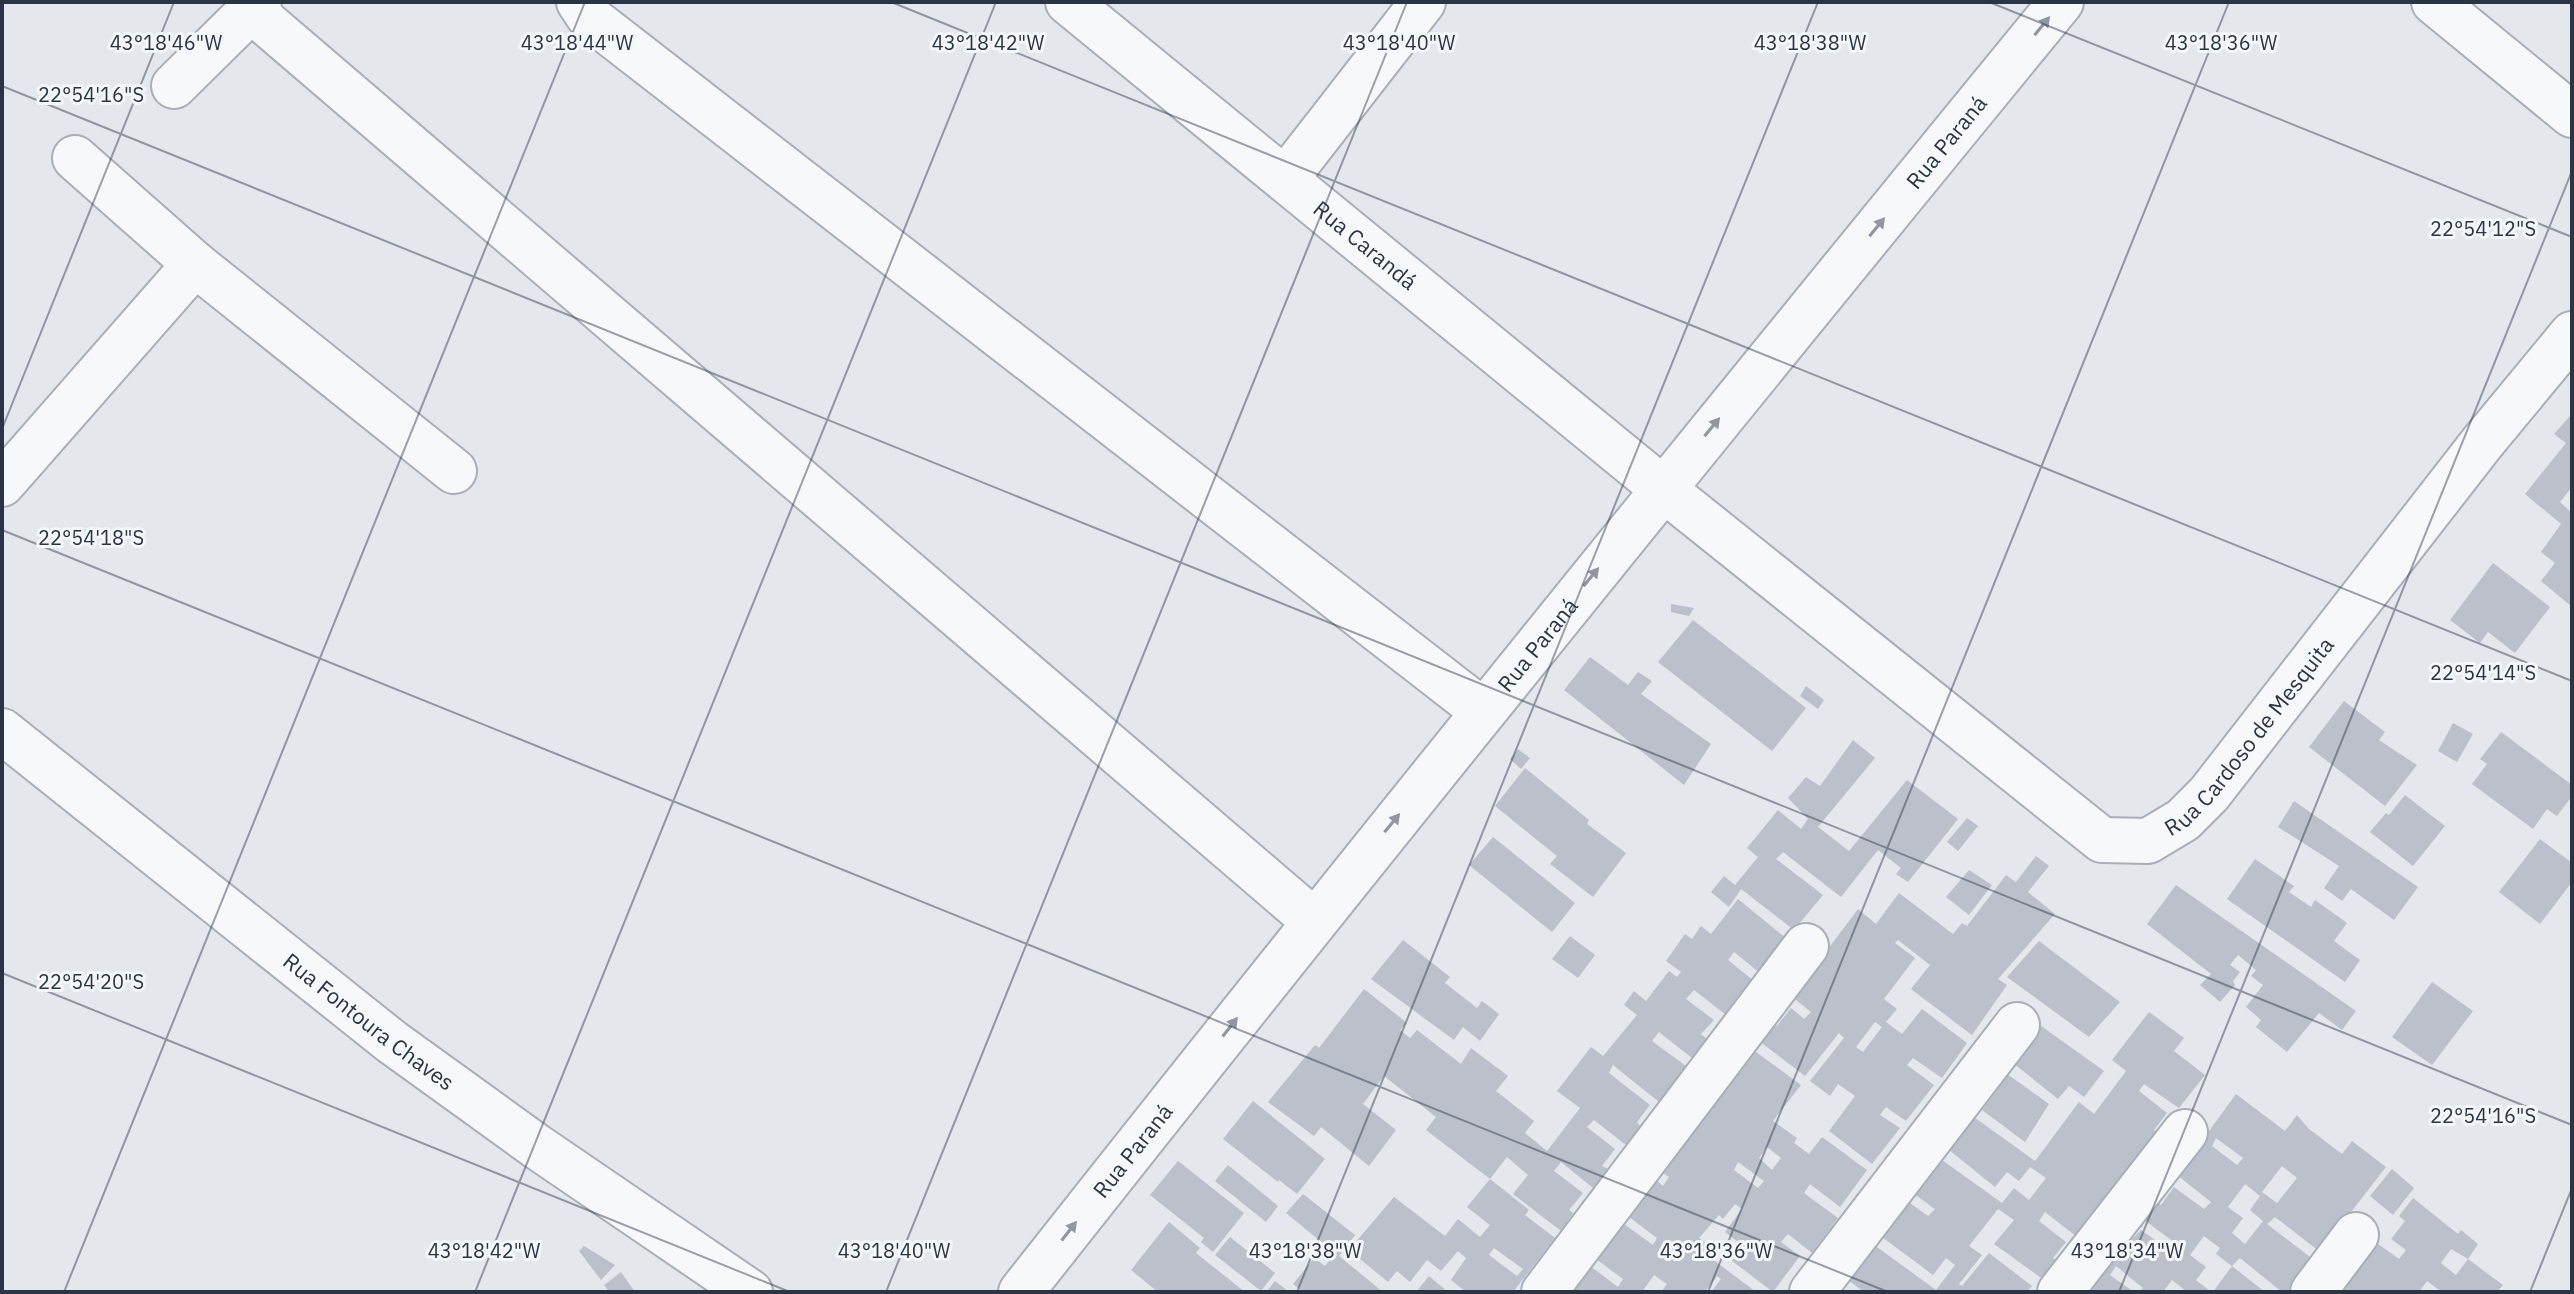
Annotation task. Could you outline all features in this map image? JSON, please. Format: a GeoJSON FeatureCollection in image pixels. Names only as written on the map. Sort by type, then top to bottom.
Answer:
{"type":"FeatureCollection","features":[{"type":"Feature","properties":{"kind":"street"},"geometry":{"type":"LineString","coordinates":[[579,2],[589,17],[1483,711]]}},
{"type":"Feature","properties":{"kind":"street","name":"Rua Carandá"},"geometry":{"type":"LineString","coordinates":[[1068,2],[1662,488]]}},
{"type":"Feature","properties":{"kind":"street"},"geometry":{"type":"LineString","coordinates":[[1286,178],[1423,2]]}},
{"type":"Feature","properties":{"kind":"street","name":"Rua Paraná"},"geometry":{"type":"LineString","coordinates":[[1021,1292],[1662,488],[2061,2]]}},
{"type":"Feature","properties":{"kind":"street"},"geometry":{"type":"LineString","coordinates":[[2434,2],[2572,115]]}},
{"type":"Feature","properties":{"kind":"street"},"geometry":{"type":"LineString","coordinates":[[174,86],[255,6],[1314,921]]}},
{"type":"Feature","properties":{"kind":"street"},"geometry":{"type":"LineString","coordinates":[[75,158],[195,264],[454,471]]}},
{"type":"Feature","properties":{"kind":"street"},"geometry":{"type":"LineString","coordinates":[[2,484],[195,264]]}},
{"type":"Feature","properties":{"kind":"street","name":"Rua Cardoso de Mesquita"},"geometry":{"type":"LineString","coordinates":[[1662,488],[2102,840],[2148,841],[2183,820],[2209,794],[2482,443],[2572,334]]}},
{"type":"Feature","properties":{"kind":"street","name":"Rua Fontoura Chaves"},"geometry":{"type":"LineString","coordinates":[[2,731],[392,1042],[536,1146],[750,1292]]}},
{"type":"Feature","properties":{"kind":"street"},"geometry":{"type":"LineString","coordinates":[[1544,1292],[1806,946]]}},
{"type":"Feature","properties":{"kind":"street"},"geometry":{"type":"LineString","coordinates":[[1812,1292],[2017,1025]]}},
{"type":"Feature","properties":{"kind":"street"},"geometry":{"type":"LineString","coordinates":[[2060,1292],[2185,1132]]}},
{"type":"Feature","properties":{"kind":"street"},"geometry":{"type":"LineString","coordinates":[[2313,1292],[2356,1235]]}},
{"type":"Feature","properties":{"kind":"building"},"geometry":{"type":"Polygon","coordinates":[[[2570,416],[2572,487],[2560,502],[2572,513],[2572,607],[2541,581],[2555,563],[2541,552],[2561,524],[2525,494],[2566,443],[2554,434],[2570,416]]]}},
{"type":"Feature","properties":{"kind":"building"},"geometry":{"type":"Polygon","coordinates":[[[2493,563],[2550,607],[2515,653],[2488,632],[2480,643],[2450,620],[2493,563]]]}},
{"type":"Feature","properties":{"kind":"building"},"geometry":{"type":"Polygon","coordinates":[[[1671,604],[1694,608],[1689,616],[1671,612],[1671,604]]]}},
{"type":"Feature","properties":{"kind":"building"},"geometry":{"type":"Polygon","coordinates":[[[1693,620],[1806,708],[1772,751],[1658,662],[1693,620]]]}},
{"type":"Feature","properties":{"kind":"building"},"geometry":{"type":"Polygon","coordinates":[[[1590,657],[1628,685],[1638,672],[1652,681],[1641,694],[1711,744],[1684,785],[1564,690],[1590,657]]]}},
{"type":"Feature","properties":{"kind":"building"},"geometry":{"type":"Polygon","coordinates":[[[1806,686],[1824,700],[1818,709],[1800,696],[1806,686]]]}},
{"type":"Feature","properties":{"kind":"building"},"geometry":{"type":"Polygon","coordinates":[[[2344,701],[2385,732],[2379,740],[2417,765],[2385,806],[2309,747],[2344,701]]]}},
{"type":"Feature","properties":{"kind":"building"},"geometry":{"type":"Polygon","coordinates":[[[2453,723],[2473,734],[2457,762],[2438,751],[2453,723]]]}},
{"type":"Feature","properties":{"kind":"building"},"geometry":{"type":"Polygon","coordinates":[[[2501,732],[2572,785],[2572,796],[2557,816],[2547,809],[2533,829],[2472,784],[2487,764],[2480,759],[2501,732]]]}},
{"type":"Feature","properties":{"kind":"building"},"geometry":{"type":"Polygon","coordinates":[[[1853,740],[1875,758],[1818,827],[1849,851],[1907,780],[1958,819],[1908,882],[1896,874],[1901,868],[1878,850],[1841,897],[1783,852],[1776,859],[1823,895],[1794,930],[1741,889],[1729,907],[1711,892],[1724,876],[1735,885],[1758,857],[1747,848],[1778,810],[1801,829],[1808,819],[1788,798],[1806,777],[1820,786],[1853,740]]]}},
{"type":"Feature","properties":{"kind":"building"},"geometry":{"type":"Polygon","coordinates":[[[1518,749],[1530,758],[1521,769],[1510,759],[1518,749]]]}},
{"type":"Feature","properties":{"kind":"building"},"geometry":{"type":"Polygon","coordinates":[[[1525,768],[1589,820],[1587,824],[1626,853],[1593,897],[1550,864],[1557,856],[1495,806],[1525,768]]]}},
{"type":"Feature","properties":{"kind":"building"},"geometry":{"type":"Polygon","coordinates":[[[2405,795],[2445,826],[2413,866],[2370,832],[2405,795]]]}},
{"type":"Feature","properties":{"kind":"building"},"geometry":{"type":"Polygon","coordinates":[[[2294,801],[2418,887],[2394,920],[2351,889],[2342,901],[2324,888],[2339,866],[2278,827],[2294,801]]]}},
{"type":"Feature","properties":{"kind":"building"},"geometry":{"type":"Polygon","coordinates":[[[1967,818],[1978,826],[1958,851],[1947,842],[1967,818]]]}},
{"type":"Feature","properties":{"kind":"building"},"geometry":{"type":"Polygon","coordinates":[[[1493,837],[1575,903],[1552,932],[1469,865],[1493,837]]]}},
{"type":"Feature","properties":{"kind":"building"},"geometry":{"type":"Polygon","coordinates":[[[2540,839],[2572,863],[2572,882],[2540,924],[2499,892],[2540,839]]]}},
{"type":"Feature","properties":{"kind":"building"},"geometry":{"type":"Polygon","coordinates":[[[2036,856],[2049,866],[2028,892],[2055,914],[1998,979],[2007,985],[1972,1035],[1911,989],[1930,965],[1898,940],[1895,943],[1915,958],[1884,999],[1897,1009],[1886,1022],[1902,1034],[1922,1009],[1967,1043],[1942,1078],[1913,1058],[1907,1065],[1934,1085],[1906,1121],[1886,1107],[1880,1115],[1900,1128],[1872,1164],[1829,1131],[1855,1096],[1838,1084],[1830,1096],[1810,1081],[1844,1038],[1839,1033],[1805,1076],[1759,1041],[1773,1022],[1777,1026],[1791,1008],[1804,1019],[1811,1012],[1792,997],[1858,909],[1876,924],[1899,893],[1953,934],[1962,923],[1967,926],[2006,875],[2016,882],[2036,856]],[[1875,1022],[1856,1047],[1863,1052],[1882,1027],[1875,1022]]]}},
{"type":"Feature","properties":{"kind":"building"},"geometry":{"type":"Polygon","coordinates":[[[2255,859],[2294,886],[2289,892],[2311,907],[2315,900],[2347,923],[2334,941],[2360,960],[2345,982],[2227,899],[2255,859]]]}},
{"type":"Feature","properties":{"kind":"building"},"geometry":{"type":"Polygon","coordinates":[[[1969,870],[1992,885],[1969,915],[1946,897],[1969,870]]]}},
{"type":"Feature","properties":{"kind":"building"},"geometry":{"type":"Polygon","coordinates":[[[2176,885],[2356,1011],[2342,1030],[2319,1013],[2287,1052],[2256,1027],[2261,1020],[2246,1007],[2263,985],[2251,976],[2256,970],[2238,955],[2230,965],[2240,972],[2233,981],[2235,985],[2220,1002],[2200,985],[2211,974],[2147,924],[2176,885]]]}},
{"type":"Feature","properties":{"kind":"building"},"geometry":{"type":"Polygon","coordinates":[[[1738,899],[1787,939],[1760,973],[1734,952],[1728,960],[1754,981],[1726,1015],[1694,990],[1686,999],[1714,1020],[1701,1034],[1707,1039],[1692,1058],[1659,1032],[1652,1041],[1686,1066],[1659,1102],[1613,1065],[1609,1073],[1650,1105],[1637,1122],[1640,1126],[1626,1145],[1594,1120],[1587,1127],[1615,1149],[1602,1166],[1608,1169],[1593,1188],[1561,1162],[1554,1171],[1583,1193],[1569,1210],[1573,1213],[1561,1231],[1513,1194],[1528,1175],[1507,1157],[1490,1179],[1426,1130],[1436,1117],[1384,1076],[1363,1104],[1396,1130],[1369,1166],[1321,1127],[1314,1136],[1268,1102],[1315,1045],[1319,1048],[1364,989],[1407,1023],[1400,1030],[1410,1038],[1417,1030],[1461,1064],[1471,1048],[1508,1076],[1496,1091],[1534,1121],[1525,1133],[1547,1151],[1580,1108],[1557,1091],[1591,1047],[1603,1056],[1637,1015],[1624,1005],[1634,991],[1646,1001],[1669,971],[1677,977],[1681,972],[1666,961],[1685,934],[1692,939],[1701,926],[1711,934],[1738,899]]]}},
{"type":"Feature","properties":{"kind":"building"},"geometry":{"type":"Polygon","coordinates":[[[1570,936],[1595,955],[1578,978],[1552,959],[1570,936]]]}},
{"type":"Feature","properties":{"kind":"building"},"geometry":{"type":"Polygon","coordinates":[[[1403,940],[1450,977],[1445,983],[1477,1008],[1482,1001],[1499,1014],[1480,1041],[1463,1027],[1454,1040],[1371,979],[1403,940]]]}},
{"type":"Feature","properties":{"kind":"building"},"geometry":{"type":"Polygon","coordinates":[[[2039,941],[2120,1002],[2089,1037],[2007,977],[2039,941]]]}},
{"type":"Feature","properties":{"kind":"building"},"geometry":{"type":"Polygon","coordinates":[[[2432,982],[2473,1011],[2432,1065],[2392,1037],[2432,982]]]}},
{"type":"Feature","properties":{"kind":"building"},"geometry":{"type":"Polygon","coordinates":[[[2149,1012],[2184,1038],[2174,1051],[2205,1075],[2179,1108],[2144,1084],[2139,1091],[2167,1113],[2154,1130],[2159,1134],[2077,1237],[2045,1212],[2039,1221],[2066,1242],[2053,1258],[2059,1261],[2044,1280],[1994,1244],[2014,1220],[1998,1209],[1969,1246],[1982,1255],[1959,1284],[1962,1286],[1989,1253],[2032,1286],[2027,1292],[1864,1292],[1848,1280],[1870,1242],[1936,1290],[1955,1265],[1946,1258],[1933,1275],[1882,1237],[1903,1198],[1928,1216],[1935,1209],[1914,1194],[1935,1155],[2002,1203],[2014,1188],[2029,1200],[2046,1178],[2030,1167],[2019,1181],[2007,1172],[1995,1187],[1943,1145],[1967,1112],[2035,1161],[2079,1102],[2094,1114],[2126,1071],[2112,1060],[2149,1012]]]}},
{"type":"Feature","properties":{"kind":"building"},"geometry":{"type":"Polygon","coordinates":[[[2037,1023],[2104,1071],[2084,1097],[2069,1086],[2058,1099],[2008,1059],[2037,1023]]]}},
{"type":"Feature","properties":{"kind":"building"},"geometry":{"type":"Polygon","coordinates":[[[1752,1049],[1801,1085],[1773,1121],[1797,1138],[1794,1143],[1809,1154],[1822,1137],[1867,1170],[1840,1207],[1810,1184],[1804,1193],[1838,1218],[1812,1253],[1788,1234],[1781,1242],[1800,1256],[1773,1292],[1732,1261],[1742,1245],[1725,1232],[1742,1209],[1735,1204],[1723,1219],[1719,1215],[1699,1238],[1713,1248],[1707,1255],[1756,1292],[1711,1292],[1721,1279],[1717,1276],[1705,1292],[1661,1292],[1667,1284],[1654,1275],[1642,1292],[1565,1292],[1586,1263],[1618,1287],[1623,1279],[1592,1256],[1606,1238],[1610,1241],[1624,1224],[1653,1245],[1657,1238],[1625,1214],[1656,1180],[1663,1186],[1669,1177],[1659,1170],[1752,1049]],[[1767,1147],[1759,1158],[1772,1170],[1781,1158],[1767,1147]],[[1738,1162],[1734,1170],[1758,1188],[1764,1181],[1738,1162]]]}},
{"type":"Feature","properties":{"kind":"building"},"geometry":{"type":"Polygon","coordinates":[[[2000,1069],[2049,1104],[2025,1142],[1982,1110],[1994,1094],[1985,1088],[2000,1069]]]}},
{"type":"Feature","properties":{"kind":"building"},"geometry":{"type":"Polygon","coordinates":[[[2236,1094],[2285,1131],[2297,1115],[2309,1129],[2342,1154],[2352,1141],[2386,1167],[2320,1252],[2275,1217],[2267,1224],[2314,1260],[2289,1292],[2282,1292],[2240,1258],[2232,1266],[2216,1254],[2220,1248],[2204,1236],[2190,1255],[2206,1267],[2196,1280],[2211,1292],[2187,1292],[2172,1280],[2163,1292],[2139,1292],[2143,1288],[2116,1266],[2110,1275],[2134,1292],[2086,1292],[2124,1244],[2141,1230],[2169,1250],[2175,1243],[2143,1219],[2157,1202],[2161,1205],[2174,1187],[2204,1209],[2211,1202],[2177,1175],[2236,1094]],[[2216,1138],[2212,1146],[2237,1165],[2243,1158],[2216,1138]],[[2282,1166],[2262,1192],[2277,1203],[2297,1178],[2282,1166]],[[2245,1184],[2228,1207],[2243,1218],[2232,1233],[2245,1244],[2263,1221],[2250,1210],[2260,1196],[2245,1184]]]}},
{"type":"Feature","properties":{"kind":"building"},"geometry":{"type":"Polygon","coordinates":[[[1253,1101],[1325,1159],[1297,1194],[1223,1139],[1253,1101]]]}},
{"type":"Feature","properties":{"kind":"building"},"geometry":{"type":"Polygon","coordinates":[[[1178,1161],[1244,1213],[1213,1252],[1201,1242],[1204,1238],[1150,1195],[1178,1161]]]}},
{"type":"Feature","properties":{"kind":"building"},"geometry":{"type":"Polygon","coordinates":[[[1228,1165],[1278,1206],[1266,1222],[1215,1181],[1228,1165]]]}},
{"type":"Feature","properties":{"kind":"building"},"geometry":{"type":"Polygon","coordinates":[[[2392,1169],[2414,1188],[2393,1215],[2370,1196],[2392,1169]]]}},
{"type":"Feature","properties":{"kind":"building"},"geometry":{"type":"Polygon","coordinates":[[[1490,1179],[1529,1210],[1525,1215],[1555,1238],[1513,1292],[1466,1292],[1451,1280],[1466,1258],[1458,1251],[1441,1271],[1427,1260],[1410,1282],[1397,1271],[1388,1282],[1349,1250],[1394,1197],[1445,1236],[1458,1219],[1480,1237],[1490,1225],[1467,1207],[1490,1179]],[[1494,1248],[1489,1255],[1517,1276],[1523,1269],[1494,1248]]]}},
{"type":"Feature","properties":{"kind":"building"},"geometry":{"type":"Polygon","coordinates":[[[1303,1194],[1355,1235],[1339,1256],[1383,1292],[1303,1292],[1293,1284],[1314,1258],[1325,1266],[1335,1253],[1286,1213],[1303,1194]]]}},
{"type":"Feature","properties":{"kind":"building"},"geometry":{"type":"Polygon","coordinates":[[[2413,1198],[2458,1234],[2461,1230],[2478,1244],[2468,1259],[2503,1285],[2497,1292],[2442,1292],[2427,1281],[2419,1292],[2341,1292],[2378,1244],[2399,1259],[2406,1250],[2391,1239],[2405,1221],[2399,1216],[2413,1198]],[[2451,1249],[2441,1263],[2456,1275],[2468,1259],[2451,1249]]]}},
{"type":"Feature","properties":{"kind":"building"},"geometry":{"type":"Polygon","coordinates":[[[1169,1222],[1200,1248],[1196,1253],[1245,1292],[1158,1292],[1131,1270],[1169,1222]]]}},
{"type":"Feature","properties":{"kind":"building"},"geometry":{"type":"Polygon","coordinates":[[[1230,1237],[1275,1273],[1261,1291],[1215,1255],[1230,1237]]]}},
{"type":"Feature","properties":{"kind":"building"},"geometry":{"type":"Polygon","coordinates":[[[584,1246],[615,1265],[601,1280],[579,1251],[584,1246]]]}},
{"type":"Feature","properties":{"kind":"building"},"geometry":{"type":"Polygon","coordinates":[[[2232,1266],[2265,1292],[2213,1292],[2232,1266]]]}},
{"type":"Feature","properties":{"kind":"building"},"geometry":{"type":"Polygon","coordinates":[[[621,1272],[635,1292],[609,1292],[604,1285],[621,1272]]]}},
{"type":"Feature","properties":{"kind":"building"},"geometry":{"type":"Polygon","coordinates":[[[1429,1276],[1448,1292],[1416,1292],[1429,1276]]]}},
{"type":"Feature","properties":{"kind":"building"},"geometry":{"type":"Polygon","coordinates":[[[1275,1281],[1289,1292],[1266,1292],[1275,1281]]]}}]}
